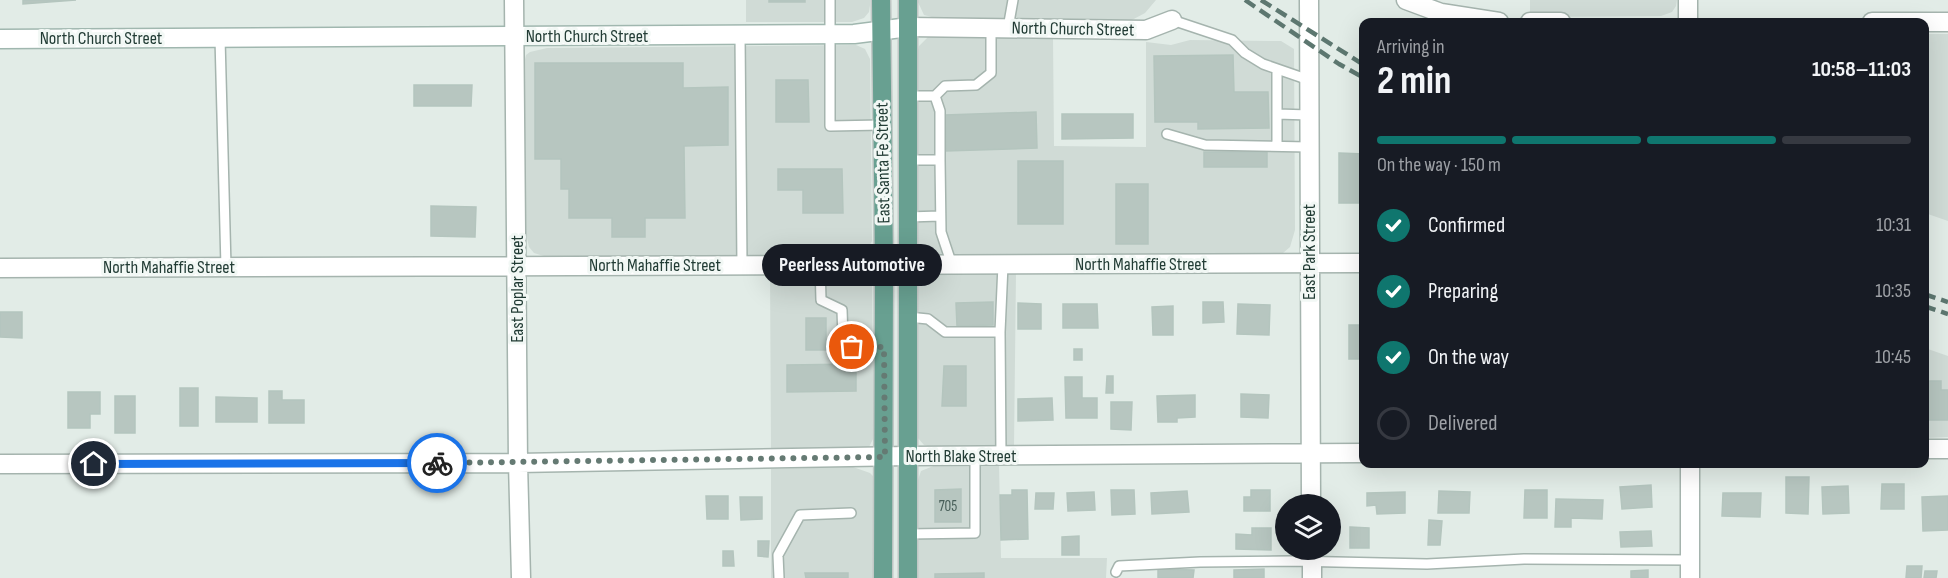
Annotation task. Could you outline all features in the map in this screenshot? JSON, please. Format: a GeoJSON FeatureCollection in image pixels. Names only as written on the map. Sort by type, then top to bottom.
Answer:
{"type":"FeatureCollection","features":[{"type":"Feature","properties":{"kind":"main road","name":"East Santa Fe Street"},"geometry":{"type":"LineString","coordinates":[[881,0],[885,457],[883,578]]}},
{"type":"Feature","properties":{"kind":"main road","name":"East Santa Fe Street"},"geometry":{"type":"LineString","coordinates":[[908,0],[908,578]]}},
{"type":"Feature","properties":{"kind":"street","name":"East Poplar Street"},"geometry":{"type":"LineString","coordinates":[[514,0],[521,578]]}},
{"type":"Feature","properties":{"kind":"street","name":"East Park Street"},"geometry":{"type":"LineString","coordinates":[[1309,0],[1311,494]]}},
{"type":"Feature","properties":{"kind":"street"},"geometry":{"type":"LineString","coordinates":[[1406,0],[1441,13],[1473,18]]}},
{"type":"Feature","properties":{"kind":"street"},"geometry":{"type":"LineString","coordinates":[[1688,0],[1688,18]]}},
{"type":"Feature","properties":{"kind":"street","name":"North Church Street"},"geometry":{"type":"LineString","coordinates":[[0,39],[854,34],[909,27],[1146,30],[1172,20]]}},
{"type":"Feature","properties":{"kind":"street"},"geometry":{"type":"LineString","coordinates":[[1929,22],[1948,22]]}},
{"type":"Feature","properties":{"kind":"street","name":"North Mahaffie Street"},"geometry":{"type":"LineString","coordinates":[[0,268],[1359,263]]}},
{"type":"Feature","properties":{"kind":"street"},"geometry":{"type":"LineString","coordinates":[[1929,449],[1948,449]]}},
{"type":"Feature","properties":{"kind":"street","name":"North Blake Street"},"geometry":{"type":"LineString","coordinates":[[0,464],[518,462],[908,456],[1359,453]]}},
{"type":"Feature","properties":{"kind":"street"},"geometry":{"type":"LineString","coordinates":[[1690,468],[1690,569]]}},
{"type":"Feature","properties":{"kind":"lane"},"geometry":{"type":"LineString","coordinates":[[830,0],[830,126],[882,125]]}},
{"type":"Feature","properties":{"kind":"lane"},"geometry":{"type":"LineString","coordinates":[[909,96],[935,96],[945,86],[976,85],[991,74],[1000,28],[1013,0]]}},
{"type":"Feature","properties":{"kind":"lane"},"geometry":{"type":"LineString","coordinates":[[1172,20],[1232,40],[1245,53],[1263,64],[1309,80]]}},
{"type":"Feature","properties":{"kind":"lane"},"geometry":{"type":"LineString","coordinates":[[740,35],[742,265]]}},
{"type":"Feature","properties":{"kind":"lane"},"geometry":{"type":"LineString","coordinates":[[220,38],[226,267]]}},
{"type":"Feature","properties":{"kind":"lane"},"geometry":{"type":"LineString","coordinates":[[1277,69],[1277,146]]}},
{"type":"Feature","properties":{"kind":"lane"},"geometry":{"type":"LineString","coordinates":[[935,96],[940,111],[941,232],[952,265]]}},
{"type":"Feature","properties":{"kind":"lane"},"geometry":{"type":"LineString","coordinates":[[1277,114],[1309,115]]}},
{"type":"Feature","properties":{"kind":"lane"},"geometry":{"type":"LineString","coordinates":[[1167,134],[1205,144],[1309,147]]}},
{"type":"Feature","properties":{"kind":"lane"},"geometry":{"type":"LineString","coordinates":[[908,160],[940,160]]}},
{"type":"Feature","properties":{"kind":"lane"},"geometry":{"type":"LineString","coordinates":[[908,217],[940,216]]}},
{"type":"Feature","properties":{"kind":"lane"},"geometry":{"type":"LineString","coordinates":[[820,265],[821,300],[842,310],[843,338],[852,347],[884,347]]}},
{"type":"Feature","properties":{"kind":"lane"},"geometry":{"type":"LineString","coordinates":[[1001,456],[1002,265]]}},
{"type":"Feature","properties":{"kind":"lane"},"geometry":{"type":"LineString","coordinates":[[908,317],[927,319],[945,332],[1000,332]]}},
{"type":"Feature","properties":{"kind":"lane"},"geometry":{"type":"LineString","coordinates":[[908,534],[975,533],[975,456]]}},
{"type":"Feature","properties":{"kind":"lane"},"geometry":{"type":"LineString","coordinates":[[778,578],[778,555],[800,515],[851,513]]}},
{"type":"Feature","properties":{"kind":"lane"},"geometry":{"type":"LineString","coordinates":[[1116,572],[1119,566],[1200,562],[1427,564],[1524,558],[1690,569]]}},
{"type":"Feature","properties":{"kind":"shaded area"},"geometry":{"type":"Polygon","coordinates":[[[746,0],[870,0],[870,5],[869,12],[864,18],[852,22],[746,22],[746,0]]]}},
{"type":"Feature","properties":{"kind":"shaded area"},"geometry":{"type":"Polygon","coordinates":[[[917,0],[1156,0],[1145,13],[1122,23],[936,18],[924,15],[917,0]]]}},
{"type":"Feature","properties":{"kind":"shaded area"},"geometry":{"type":"Polygon","coordinates":[[[1530,0],[1677,0],[1672,12],[1661,16],[1530,17],[1530,0]]]}},
{"type":"Feature","properties":{"kind":"shaded area"},"geometry":{"type":"Polygon","coordinates":[[[1929,34],[1948,34],[1948,221],[1929,214],[1929,34]]]}},
{"type":"Feature","properties":{"kind":"shaded area"},"geometry":{"type":"Polygon","coordinates":[[[935,35],[1053,38],[1054,146],[1146,147],[1146,42],[1171,45],[1190,40],[1281,41],[1294,49],[1295,230],[1290,247],[1277,255],[932,256],[925,254],[918,245],[917,238],[916,57],[919,46],[928,37],[935,35]]]}},
{"type":"Feature","properties":{"kind":"shaded area"},"geometry":{"type":"Polygon","coordinates":[[[856,45],[865,49],[870,59],[872,241],[866,252],[851,255],[547,257],[534,253],[529,247],[525,229],[524,63],[526,55],[530,52],[547,48],[856,45]]]}},
{"type":"Feature","properties":{"kind":"shaded area"},"geometry":{"type":"Polygon","coordinates":[[[770,270],[862,273],[872,281],[874,437],[869,447],[771,451],[770,270]]]}},
{"type":"Feature","properties":{"kind":"shaded area"},"geometry":{"type":"Polygon","coordinates":[[[930,273],[1016,273],[1014,446],[931,447],[924,445],[917,437],[917,286],[920,279],[930,273]]]}},
{"type":"Feature","properties":{"kind":"shaded area"},"geometry":{"type":"Polygon","coordinates":[[[1929,349],[1948,356],[1948,437],[1929,438],[1929,349]]]}},
{"type":"Feature","properties":{"kind":"shaded area"},"geometry":{"type":"Polygon","coordinates":[[[999,463],[1001,558],[1107,558],[1106,578],[916,578],[916,486],[921,471],[936,465],[999,463]]]}},
{"type":"Feature","properties":{"kind":"shaded area"},"geometry":{"type":"Polygon","coordinates":[[[853,467],[870,473],[877,485],[873,578],[771,578],[771,469],[853,467]]]}},
{"type":"Feature","properties":{"kind":"building"},"geometry":{"type":"Polygon","coordinates":[[[23,0],[76,0],[23,4],[23,0]]]}},
{"type":"Feature","properties":{"kind":"building"},"geometry":{"type":"Polygon","coordinates":[[[769,0],[805,0],[805,2],[769,2],[769,0]]]}},
{"type":"Feature","properties":{"kind":"building"},"geometry":{"type":"Polygon","coordinates":[[[1233,55],[1234,92],[1268,92],[1269,128],[1198,129],[1198,122],[1155,122],[1154,56],[1233,55]]]}},
{"type":"Feature","properties":{"kind":"building"},"geometry":{"type":"Polygon","coordinates":[[[535,63],[683,63],[683,88],[728,87],[728,145],[684,146],[685,218],[645,218],[645,237],[612,237],[612,218],[569,218],[569,189],[561,189],[561,159],[535,159],[535,63]]]}},
{"type":"Feature","properties":{"kind":"building"},"geometry":{"type":"Polygon","coordinates":[[[776,80],[808,80],[809,122],[776,122],[776,80]]]}},
{"type":"Feature","properties":{"kind":"building"},"geometry":{"type":"Polygon","coordinates":[[[414,85],[472,85],[471,106],[414,106],[414,85]]]}},
{"type":"Feature","properties":{"kind":"building"},"geometry":{"type":"Polygon","coordinates":[[[1036,112],[1037,148],[946,151],[945,115],[1036,112]]]}},
{"type":"Feature","properties":{"kind":"building"},"geometry":{"type":"Polygon","coordinates":[[[1062,114],[1133,114],[1133,138],[1062,139],[1062,114]]]}},
{"type":"Feature","properties":{"kind":"building"},"geometry":{"type":"Polygon","coordinates":[[[1204,152],[1267,152],[1267,167],[1204,167],[1204,152]]]}},
{"type":"Feature","properties":{"kind":"building"},"geometry":{"type":"Polygon","coordinates":[[[1339,153],[1359,154],[1359,203],[1339,203],[1339,153]]]}},
{"type":"Feature","properties":{"kind":"building"},"geometry":{"type":"Polygon","coordinates":[[[1018,161],[1063,161],[1063,224],[1018,224],[1018,161]]]}},
{"type":"Feature","properties":{"kind":"building"},"geometry":{"type":"Polygon","coordinates":[[[778,169],[842,169],[843,213],[803,213],[803,190],[778,190],[778,169]]]}},
{"type":"Feature","properties":{"kind":"building"},"geometry":{"type":"Polygon","coordinates":[[[1116,184],[1148,184],[1148,244],[1116,244],[1116,184]]]}},
{"type":"Feature","properties":{"kind":"building"},"geometry":{"type":"Polygon","coordinates":[[[431,206],[476,207],[475,237],[431,236],[431,206]]]}},
{"type":"Feature","properties":{"kind":"building"},"geometry":{"type":"Polygon","coordinates":[[[993,302],[993,325],[957,326],[956,303],[993,302]]]}},
{"type":"Feature","properties":{"kind":"building"},"geometry":{"type":"Polygon","coordinates":[[[1203,302],[1223,302],[1224,322],[1203,323],[1203,302]]]}},
{"type":"Feature","properties":{"kind":"building"},"geometry":{"type":"Polygon","coordinates":[[[1018,303],[1041,304],[1041,329],[1018,329],[1018,303]]]}},
{"type":"Feature","properties":{"kind":"building"},"geometry":{"type":"Polygon","coordinates":[[[1063,304],[1097,304],[1098,328],[1063,328],[1063,304]]]}},
{"type":"Feature","properties":{"kind":"building"},"geometry":{"type":"Polygon","coordinates":[[[1238,304],[1270,305],[1269,335],[1237,334],[1238,304]]]}},
{"type":"Feature","properties":{"kind":"building"},"geometry":{"type":"Polygon","coordinates":[[[1173,306],[1173,335],[1153,335],[1152,307],[1173,306]]]}},
{"type":"Feature","properties":{"kind":"building"},"geometry":{"type":"Polygon","coordinates":[[[0,312],[22,312],[22,338],[0,337],[0,312]]]}},
{"type":"Feature","properties":{"kind":"building"},"geometry":{"type":"Polygon","coordinates":[[[806,318],[826,318],[826,350],[806,350],[806,318]]]}},
{"type":"Feature","properties":{"kind":"building"},"geometry":{"type":"Polygon","coordinates":[[[1349,325],[1359,325],[1359,359],[1349,359],[1349,325]]]}},
{"type":"Feature","properties":{"kind":"building"},"geometry":{"type":"Polygon","coordinates":[[[1074,349],[1082,349],[1082,360],[1074,360],[1074,349]]]}},
{"type":"Feature","properties":{"kind":"building"},"geometry":{"type":"Polygon","coordinates":[[[856,364],[856,391],[787,392],[787,365],[856,364]]]}},
{"type":"Feature","properties":{"kind":"building"},"geometry":{"type":"Polygon","coordinates":[[[944,366],[966,366],[966,406],[942,406],[944,366]]]}},
{"type":"Feature","properties":{"kind":"building"},"geometry":{"type":"Polygon","coordinates":[[[1107,376],[1113,376],[1113,393],[1106,393],[1107,376]]]}},
{"type":"Feature","properties":{"kind":"building"},"geometry":{"type":"Polygon","coordinates":[[[1065,377],[1082,377],[1082,398],[1097,398],[1097,418],[1066,418],[1065,377]]]}},
{"type":"Feature","properties":{"kind":"building"},"geometry":{"type":"Polygon","coordinates":[[[1929,381],[1941,381],[1941,390],[1948,390],[1948,420],[1929,420],[1929,381]]]}},
{"type":"Feature","properties":{"kind":"building"},"geometry":{"type":"Polygon","coordinates":[[[180,388],[198,388],[198,426],[180,426],[180,388]]]}},
{"type":"Feature","properties":{"kind":"building"},"geometry":{"type":"Polygon","coordinates":[[[269,391],[282,391],[282,400],[304,400],[304,423],[269,423],[269,391]]]}},
{"type":"Feature","properties":{"kind":"building"},"geometry":{"type":"Polygon","coordinates":[[[68,392],[100,392],[100,414],[90,414],[90,428],[68,428],[68,392]]]}},
{"type":"Feature","properties":{"kind":"building"},"geometry":{"type":"Polygon","coordinates":[[[1241,394],[1269,395],[1268,418],[1241,417],[1241,394]]]}},
{"type":"Feature","properties":{"kind":"building"},"geometry":{"type":"Polygon","coordinates":[[[1195,395],[1195,417],[1177,418],[1177,422],[1158,422],[1157,396],[1195,395]]]}},
{"type":"Feature","properties":{"kind":"building"},"geometry":{"type":"Polygon","coordinates":[[[115,396],[135,396],[135,433],[115,433],[115,396]]]}},
{"type":"Feature","properties":{"kind":"building"},"geometry":{"type":"Polygon","coordinates":[[[216,397],[257,398],[257,422],[216,422],[216,397]]]}},
{"type":"Feature","properties":{"kind":"building"},"geometry":{"type":"Polygon","coordinates":[[[1052,398],[1053,420],[1018,421],[1018,399],[1052,398]]]}},
{"type":"Feature","properties":{"kind":"building"},"geometry":{"type":"Polygon","coordinates":[[[1111,402],[1132,402],[1131,430],[1111,429],[1111,402]]]}},
{"type":"Feature","properties":{"kind":"building"},"geometry":{"type":"Polygon","coordinates":[[[1786,477],[1809,477],[1808,514],[1786,513],[1786,477]]]}},
{"type":"Feature","properties":{"kind":"building"},"geometry":{"type":"Polygon","coordinates":[[[1882,484],[1904,484],[1904,509],[1881,509],[1882,484]]]}},
{"type":"Feature","properties":{"kind":"building"},"geometry":{"type":"Polygon","coordinates":[[[1651,485],[1652,507],[1622,509],[1620,487],[1651,485]]]}},
{"type":"Feature","properties":{"kind":"building"},"geometry":{"type":"Polygon","coordinates":[[[1848,486],[1849,513],[1823,514],[1822,487],[1848,486]]]}},
{"type":"Feature","properties":{"kind":"building"},"geometry":{"type":"Polygon","coordinates":[[[961,489],[961,522],[935,522],[935,490],[961,489]]]}},
{"type":"Feature","properties":{"kind":"building"},"geometry":{"type":"Polygon","coordinates":[[[1012,490],[1027,490],[1028,539],[1001,540],[1000,495],[1012,495],[1012,490]]]}},
{"type":"Feature","properties":{"kind":"building"},"geometry":{"type":"Polygon","coordinates":[[[1111,490],[1134,490],[1135,514],[1112,515],[1111,490]]]}},
{"type":"Feature","properties":{"kind":"building"},"geometry":{"type":"Polygon","coordinates":[[[1251,490],[1270,490],[1270,511],[1244,511],[1244,497],[1251,497],[1251,490]]]}},
{"type":"Feature","properties":{"kind":"building"},"geometry":{"type":"Polygon","coordinates":[[[1525,490],[1547,490],[1547,518],[1524,518],[1525,490]]]}},
{"type":"Feature","properties":{"kind":"building"},"geometry":{"type":"Polygon","coordinates":[[[1187,491],[1189,512],[1152,514],[1151,493],[1187,491]]]}},
{"type":"Feature","properties":{"kind":"building"},"geometry":{"type":"Polygon","coordinates":[[[1439,491],[1470,492],[1469,513],[1438,513],[1439,491]]]}},
{"type":"Feature","properties":{"kind":"building"},"geometry":{"type":"Polygon","coordinates":[[[1094,492],[1095,510],[1068,511],[1067,493],[1094,492]]]}},
{"type":"Feature","properties":{"kind":"building"},"geometry":{"type":"Polygon","coordinates":[[[1405,492],[1405,513],[1377,514],[1376,505],[1367,506],[1367,493],[1405,492]]]}},
{"type":"Feature","properties":{"kind":"building"},"geometry":{"type":"Polygon","coordinates":[[[1036,493],[1054,493],[1053,509],[1035,509],[1036,493]]]}},
{"type":"Feature","properties":{"kind":"building"},"geometry":{"type":"Polygon","coordinates":[[[1723,493],[1761,493],[1760,517],[1722,516],[1723,493]]]}},
{"type":"Feature","properties":{"kind":"building"},"geometry":{"type":"Polygon","coordinates":[[[706,496],[728,496],[728,519],[707,519],[706,496]]]}},
{"type":"Feature","properties":{"kind":"building"},"geometry":{"type":"Polygon","coordinates":[[[1948,496],[1948,530],[1923,531],[1922,497],[1948,496]]]}},
{"type":"Feature","properties":{"kind":"building"},"geometry":{"type":"Polygon","coordinates":[[[740,497],[762,497],[762,519],[741,520],[740,497]]]}},
{"type":"Feature","properties":{"kind":"building"},"geometry":{"type":"Polygon","coordinates":[[[1556,499],[1603,500],[1602,519],[1571,518],[1571,527],[1555,527],[1556,499]]]}},
{"type":"Feature","properties":{"kind":"building"},"geometry":{"type":"Polygon","coordinates":[[[1429,520],[1442,521],[1440,545],[1428,545],[1429,520]]]}},
{"type":"Feature","properties":{"kind":"building"},"geometry":{"type":"Polygon","coordinates":[[[1350,527],[1369,528],[1369,548],[1350,548],[1350,527]]]}},
{"type":"Feature","properties":{"kind":"building"},"geometry":{"type":"Polygon","coordinates":[[[1252,528],[1271,528],[1271,550],[1236,549],[1236,534],[1252,535],[1252,528]]]}},
{"type":"Feature","properties":{"kind":"building"},"geometry":{"type":"Polygon","coordinates":[[[1651,531],[1652,546],[1621,547],[1620,532],[1651,531]]]}},
{"type":"Feature","properties":{"kind":"building"},"geometry":{"type":"Polygon","coordinates":[[[1079,536],[1079,555],[1062,555],[1062,537],[1079,536]]]}},
{"type":"Feature","properties":{"kind":"building"},"geometry":{"type":"Polygon","coordinates":[[[758,541],[769,541],[768,557],[758,556],[758,541]]]}},
{"type":"Feature","properties":{"kind":"building"},"geometry":{"type":"Polygon","coordinates":[[[723,551],[733,551],[734,566],[723,566],[723,551]]]}},
{"type":"Feature","properties":{"kind":"building"},"geometry":{"type":"Polygon","coordinates":[[[1907,566],[1922,566],[1921,578],[1906,578],[1907,566]]]}},
{"type":"Feature","properties":{"kind":"building"},"geometry":{"type":"Polygon","coordinates":[[[1158,569],[1194,570],[1193,578],[1158,578],[1158,569]]]}},
{"type":"Feature","properties":{"kind":"building"},"geometry":{"type":"Polygon","coordinates":[[[1264,569],[1264,578],[1234,578],[1234,570],[1264,569]]]}},
{"type":"Feature","properties":{"kind":"building"},"geometry":{"type":"Polygon","coordinates":[[[1648,570],[1648,578],[1631,578],[1631,571],[1648,570]]]}},
{"type":"Feature","properties":{"kind":"building"},"geometry":{"type":"Polygon","coordinates":[[[1925,571],[1937,571],[1936,578],[1924,578],[1925,571]]]}},
{"type":"Feature","properties":{"kind":"building"},"geometry":{"type":"Polygon","coordinates":[[[805,573],[848,573],[848,578],[806,578],[805,573]]]}},
{"type":"Feature","properties":{"kind":"building"},"geometry":{"type":"Polygon","coordinates":[[[984,573],[984,578],[935,578],[935,574],[984,573]]]}},
{"type":"Feature","properties":{"kind":"railway"},"geometry":{"type":"LineString","coordinates":[[1245,0],[1359,75]]}},
{"type":"Feature","properties":{"kind":"railway"},"geometry":{"type":"LineString","coordinates":[[1261,0],[1359,62]]}},
{"type":"Feature","properties":{"kind":"railway"},"geometry":{"type":"LineString","coordinates":[[1929,296],[1948,302]]}},
{"type":"Feature","properties":{"kind":"railway"},"geometry":{"type":"LineString","coordinates":[[1929,308],[1948,314]]}},
{"type":"Feature","properties":{"kind":"way so far"},"geometry":{"type":"LineString","coordinates":[[437,463],[885,457],[884,347],[852,347]]}},
{"type":"Feature","properties":{"kind":"place","name":"Peerless Automotive"},"geometry":{"type":"Point","coordinates":[852,347]}},
{"type":"Feature","properties":{"kind":"route"},"geometry":{"type":"LineString","coordinates":[[94,464],[437,463]]}}]}
